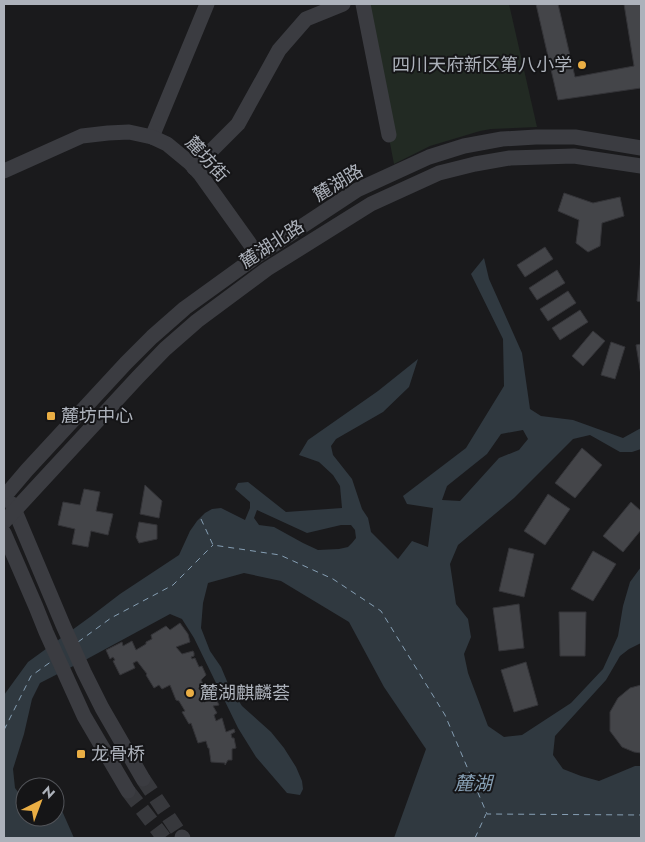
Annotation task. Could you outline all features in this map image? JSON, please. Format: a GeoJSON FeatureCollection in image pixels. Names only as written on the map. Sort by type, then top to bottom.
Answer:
{"type":"FeatureCollection","features":[{"type":"Feature","properties":{"kind":"street"},"geometry":{"type":"LineString","coordinates":[[152,137],[207,4]]}},
{"type":"Feature","properties":{"kind":"street"},"geometry":{"type":"LineString","coordinates":[[194,168],[238,124],[279,50],[306,19],[343,4]]}},
{"type":"Feature","properties":{"kind":"street"},"geometry":{"type":"LineString","coordinates":[[363,4],[389,135]]}},
{"type":"Feature","properties":{"kind":"street","name":"麓坊街"},"geometry":{"type":"LineString","coordinates":[[4,171],[82,136],[108,132],[129,132],[152,137],[168,144],[180,153],[194,168],[250,244]]}},
{"type":"Feature","properties":{"kind":"street","name":"麓湖路"},"geometry":{"type":"LineString","coordinates":[[5,493],[152,337],[185,308],[244,265],[357,190],[430,157],[464,146],[502,139],[575,137],[641,148]]}},
{"type":"Feature","properties":{"kind":"street","name":"麓湖北路"},"geometry":{"type":"LineString","coordinates":[[4,522],[115,401],[165,349],[197,320],[266,268],[279,262],[371,204],[440,173],[510,158],[574,156],[641,166]]}},
{"type":"Feature","properties":{"kind":"street"},"geometry":{"type":"LineString","coordinates":[[269,248],[279,262]]}},
{"type":"Feature","properties":{"kind":"street"},"geometry":{"type":"LineString","coordinates":[[244,265],[254,278]]}},
{"type":"Feature","properties":{"kind":"street"},"geometry":{"type":"LineString","coordinates":[[5,493],[15,511],[84,672],[143,780]]}},
{"type":"Feature","properties":{"kind":"street"},"geometry":{"type":"LineString","coordinates":[[4,533],[84,716],[128,791]]}},
{"type":"Feature","properties":{"kind":"shaded area"},"geometry":{"type":"Polygon","coordinates":[[[363,4],[509,4],[537,127],[480,131],[430,146],[394,164],[363,4]]]}},
{"type":"Feature","properties":{"kind":"water","name":"麓湖"},"geometry":{"type":"Polygon","coordinates":[[[484,258],[489,279],[522,353],[530,409],[541,416],[573,420],[623,438],[641,428],[641,449],[632,452],[620,452],[590,435],[573,439],[514,498],[458,545],[450,564],[456,604],[468,619],[471,637],[464,654],[468,673],[488,726],[504,737],[522,735],[571,703],[603,669],[618,636],[623,606],[630,582],[641,567],[641,643],[620,656],[606,680],[555,736],[553,755],[563,769],[599,781],[635,766],[641,766],[641,838],[394,838],[426,749],[384,687],[349,622],[281,581],[244,573],[208,583],[203,603],[201,628],[210,651],[242,706],[271,732],[296,767],[302,781],[303,789],[300,795],[287,793],[256,757],[238,728],[194,638],[182,619],[170,614],[40,683],[32,699],[13,769],[15,827],[65,827],[65,818],[74,838],[4,838],[4,695],[28,662],[120,594],[179,555],[190,531],[205,513],[212,509],[221,508],[245,520],[250,508],[250,502],[235,489],[238,483],[248,482],[286,512],[342,508],[340,486],[333,475],[319,462],[299,455],[308,440],[378,391],[418,359],[409,387],[383,412],[336,439],[331,446],[333,455],[352,479],[362,509],[368,518],[371,532],[398,559],[412,541],[428,547],[433,508],[407,504],[403,496],[466,448],[504,386],[503,339],[471,274],[484,258]],[[523,430],[501,434],[487,454],[447,486],[442,500],[460,501],[499,458],[519,450],[528,439],[523,430]],[[257,510],[254,518],[259,525],[274,527],[318,550],[348,547],[356,538],[355,530],[351,525],[341,525],[307,533],[257,510]]]}},
{"type":"Feature","properties":{"kind":"building"},"geometry":{"type":"Polygon","coordinates":[[[536,4],[558,4],[575,77],[634,66],[624,4],[641,4],[641,88],[558,100],[536,4]]]}},
{"type":"Feature","properties":{"kind":"building"},"geometry":{"type":"Polygon","coordinates":[[[564,193],[593,203],[620,197],[624,216],[602,223],[600,246],[588,252],[576,243],[579,220],[558,211],[564,193]]]}},
{"type":"Feature","properties":{"kind":"building"},"geometry":{"type":"Polygon","coordinates":[[[545,247],[553,259],[525,277],[517,265],[545,247]]]}},
{"type":"Feature","properties":{"kind":"building"},"geometry":{"type":"Polygon","coordinates":[[[641,258],[641,302],[637,301],[641,258]]]}},
{"type":"Feature","properties":{"kind":"building"},"geometry":{"type":"Polygon","coordinates":[[[557,270],[565,283],[537,300],[529,288],[557,270]]]}},
{"type":"Feature","properties":{"kind":"building"},"geometry":{"type":"Polygon","coordinates":[[[568,291],[576,303],[548,321],[540,309],[568,291]]]}},
{"type":"Feature","properties":{"kind":"building"},"geometry":{"type":"Polygon","coordinates":[[[580,310],[588,322],[560,340],[552,328],[580,310]]]}},
{"type":"Feature","properties":{"kind":"building"},"geometry":{"type":"Polygon","coordinates":[[[593,331],[605,341],[583,366],[572,356],[593,331]]]}},
{"type":"Feature","properties":{"kind":"building"},"geometry":{"type":"Polygon","coordinates":[[[611,342],[625,347],[615,379],[601,375],[611,342]]]}},
{"type":"Feature","properties":{"kind":"building"},"geometry":{"type":"Polygon","coordinates":[[[641,344],[641,375],[636,345],[641,344]]]}},
{"type":"Feature","properties":{"kind":"building"},"geometry":{"type":"Polygon","coordinates":[[[582,448],[602,465],[575,498],[555,483],[582,448]]]}},
{"type":"Feature","properties":{"kind":"building"},"geometry":{"type":"Polygon","coordinates":[[[145,485],[162,501],[159,518],[140,514],[145,485]]]}},
{"type":"Feature","properties":{"kind":"building"},"geometry":{"type":"Polygon","coordinates":[[[84,489],[100,492],[96,511],[113,514],[108,535],[91,531],[88,547],[72,544],[75,529],[58,525],[63,502],[80,505],[84,489]]]}},
{"type":"Feature","properties":{"kind":"building"},"geometry":{"type":"Polygon","coordinates":[[[548,494],[570,509],[545,545],[524,531],[548,494]]]}},
{"type":"Feature","properties":{"kind":"building"},"geometry":{"type":"Polygon","coordinates":[[[631,502],[641,511],[641,530],[623,552],[603,536],[631,502]]]}},
{"type":"Feature","properties":{"kind":"building"},"geometry":{"type":"Polygon","coordinates":[[[139,522],[157,525],[157,539],[139,543],[136,537],[139,522]]]}},
{"type":"Feature","properties":{"kind":"building"},"geometry":{"type":"Polygon","coordinates":[[[509,548],[534,554],[524,597],[499,591],[509,548]]]}},
{"type":"Feature","properties":{"kind":"building"},"geometry":{"type":"Polygon","coordinates":[[[593,551],[616,564],[593,601],[571,589],[593,551]]]}},
{"type":"Feature","properties":{"kind":"building"},"geometry":{"type":"Polygon","coordinates":[[[519,604],[524,648],[499,651],[493,608],[519,604]]]}},
{"type":"Feature","properties":{"kind":"building"},"geometry":{"type":"Polygon","coordinates":[[[559,612],[586,612],[585,656],[560,656],[559,612]]]}},
{"type":"Feature","properties":{"kind":"building","name":"麓湖麒麟荟"},"geometry":{"type":"Polygon","coordinates":[[[180,623],[188,634],[190,642],[176,647],[182,654],[193,651],[194,656],[191,657],[192,659],[195,658],[199,667],[202,666],[206,675],[201,680],[206,689],[207,701],[215,697],[219,705],[213,706],[217,713],[214,715],[216,721],[222,718],[226,732],[234,729],[235,732],[231,734],[236,748],[232,749],[232,760],[228,760],[225,765],[225,763],[211,762],[206,741],[198,743],[191,723],[189,724],[182,712],[185,711],[179,701],[176,700],[170,685],[162,689],[159,685],[154,688],[147,674],[137,661],[133,663],[135,668],[120,675],[113,661],[115,660],[113,657],[110,659],[106,650],[122,642],[123,646],[132,641],[136,650],[152,639],[151,635],[166,626],[170,630],[180,623]]]}},
{"type":"Feature","properties":{"kind":"building"},"geometry":{"type":"Polygon","coordinates":[[[526,662],[538,705],[514,712],[501,670],[526,662]]]}},
{"type":"Feature","properties":{"kind":"building"},"geometry":{"type":"Polygon","coordinates":[[[641,685],[641,753],[622,747],[610,731],[610,712],[618,698],[630,688],[641,685]]]}},
{"type":"Feature","properties":{"kind":"ferry route"},"geometry":{"type":"LineString","coordinates":[[201,519],[213,545],[280,555],[333,579],[381,611],[445,715],[487,814],[641,815]]}},
{"type":"Feature","properties":{"kind":"ferry route"},"geometry":{"type":"LineString","coordinates":[[78,642],[111,618],[173,585],[213,545]]}},
{"type":"Feature","properties":{"kind":"ferry route"},"geometry":{"type":"LineString","coordinates":[[4,730],[31,676],[52,661]]}},
{"type":"Feature","properties":{"kind":"ferry route"},"geometry":{"type":"LineString","coordinates":[[475,838],[486,814]]}},
{"type":"Feature","properties":{"kind":"tunnel"},"geometry":{"type":"LineString","coordinates":[[143,779],[182,837]]}},
{"type":"Feature","properties":{"kind":"tunnel"},"geometry":{"type":"LineString","coordinates":[[128,791],[164,838]]}},
{"type":"Feature","properties":{"kind":"place","name":"四川天府新区第八小学"},"geometry":{"type":"Point","coordinates":[582,65]}},
{"type":"Feature","properties":{"kind":"place","name":"麓坊中心"},"geometry":{"type":"Point","coordinates":[51,416]}},
{"type":"Feature","properties":{"kind":"place","name":"麓湖麒麟荟"},"geometry":{"type":"Point","coordinates":[190,693]}},
{"type":"Feature","properties":{"kind":"place","name":"龙骨桥"},"geometry":{"type":"Point","coordinates":[81,754]}}]}
